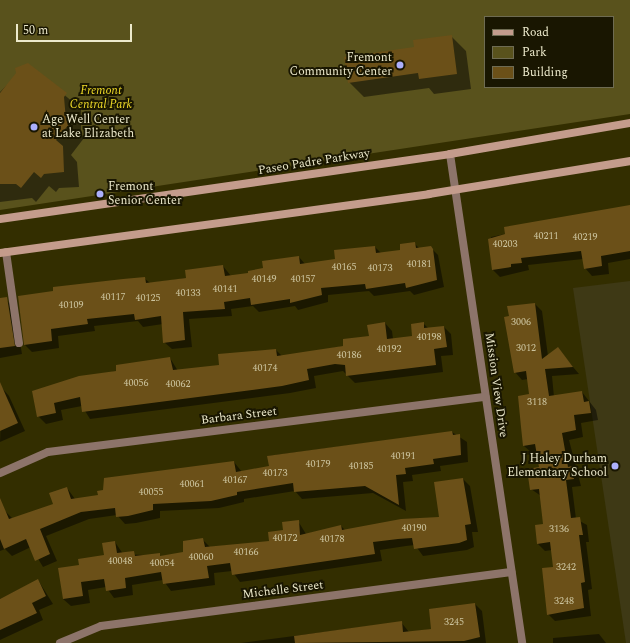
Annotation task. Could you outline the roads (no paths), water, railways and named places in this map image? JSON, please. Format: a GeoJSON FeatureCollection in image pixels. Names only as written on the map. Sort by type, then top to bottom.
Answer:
{"type":"FeatureCollection","features":[{"type":"Feature","properties":{"kind":"main road","name":"Paseo Padre Parkway"},"geometry":{"type":"LineString","coordinates":[[0,219],[450,154],[630,123]]}},
{"type":"Feature","properties":{"kind":"main road"},"geometry":{"type":"LineString","coordinates":[[3,252],[456,189],[630,161]]}},
{"type":"Feature","properties":{"kind":"street","name":"Mission View Drive"},"geometry":{"type":"LineString","coordinates":[[450,154],[522,643]]}},
{"type":"Feature","properties":{"kind":"street"},"geometry":{"type":"LineString","coordinates":[[3,252],[19,343]]}},
{"type":"Feature","properties":{"kind":"street","name":"Barbara Street"},"geometry":{"type":"LineString","coordinates":[[0,473],[48,452],[486,397]]}},
{"type":"Feature","properties":{"kind":"street","name":"Michelle Street"},"geometry":{"type":"LineString","coordinates":[[60,643],[101,626],[512,572]]}},
{"type":"Feature","properties":{"kind":"place","name":"Fremont Community Center"},"geometry":{"type":"Point","coordinates":[400,65]}},
{"type":"Feature","properties":{"kind":"place","name":"Age Well Center at Lake Elizabeth"},"geometry":{"type":"Point","coordinates":[34,127]}},
{"type":"Feature","properties":{"kind":"place","name":"Fremont Senior Center"},"geometry":{"type":"Point","coordinates":[100,194]}},
{"type":"Feature","properties":{"kind":"place","name":"J Haley Durham Elementary School"},"geometry":{"type":"Point","coordinates":[615,466]}},
{"type":"Feature","properties":{"kind":"park label","name":"Fremont Central Park"},"geometry":{"type":"Point","coordinates":[101,98]}}]}
